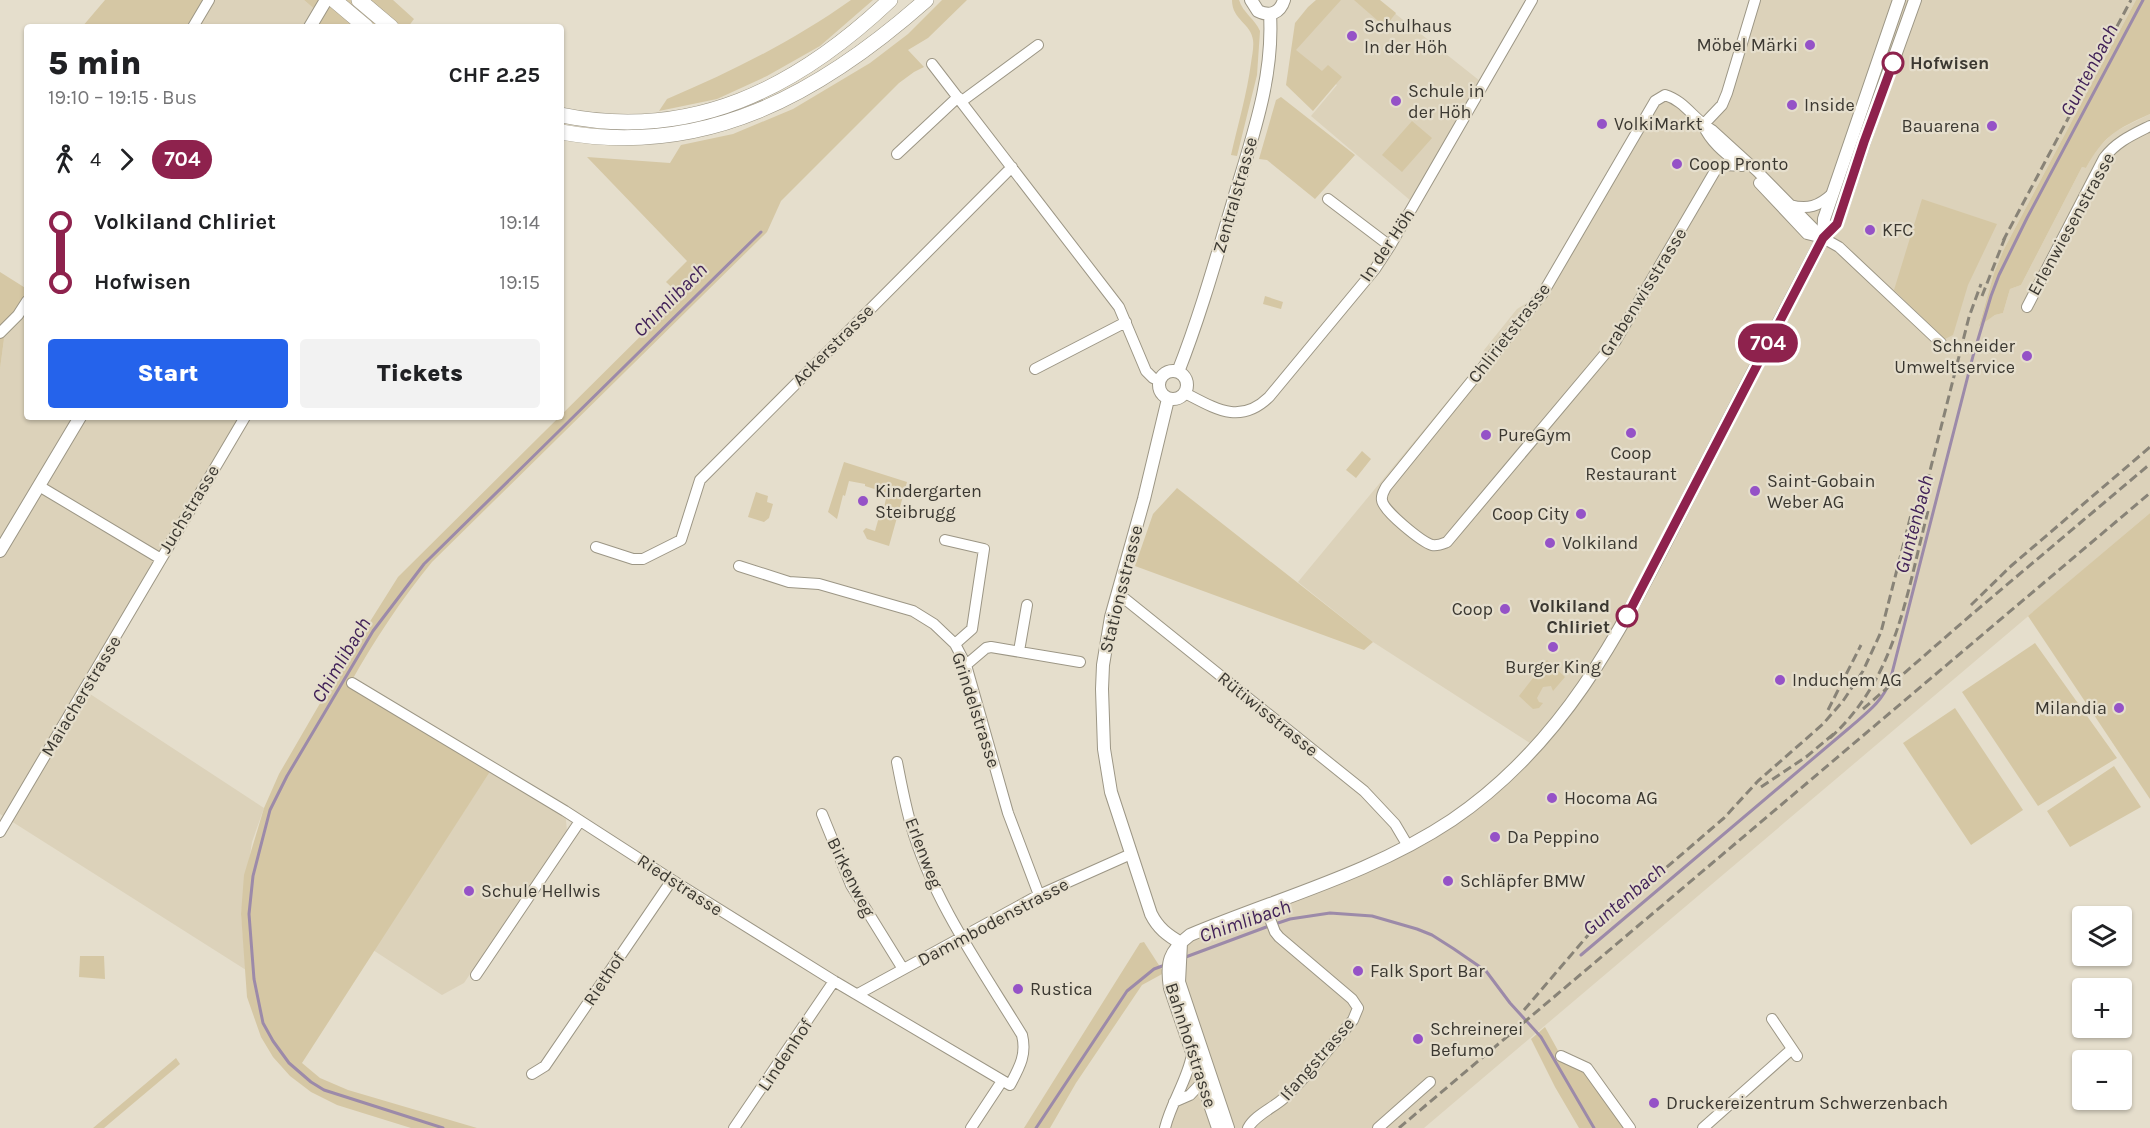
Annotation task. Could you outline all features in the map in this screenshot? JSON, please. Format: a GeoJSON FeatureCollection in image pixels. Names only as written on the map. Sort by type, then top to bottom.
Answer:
{"type":"FeatureCollection","features":[{"type":"Feature","properties":{"kind":"highway"},"geometry":{"type":"LineString","coordinates":[[334,0],[362,24]]}},
{"type":"Feature","properties":{"kind":"highway"},"geometry":{"type":"LineString","coordinates":[[359,0],[387,24]]}},
{"type":"Feature","properties":{"kind":"highway"},"geometry":{"type":"LineString","coordinates":[[564,115],[605,121],[654,121],[690,116],[736,102],[781,82],[814,63],[839,45],[890,0]]}},
{"type":"Feature","properties":{"kind":"highway"},"geometry":{"type":"LineString","coordinates":[[564,132],[596,137],[648,137],[700,130],[738,120],[777,104],[834,72],[874,44],[926,0]]}},
{"type":"Feature","properties":{"kind":"main road"},"geometry":{"type":"LineString","coordinates":[[312,24],[326,0]]}},
{"type":"Feature","properties":{"kind":"main road"},"geometry":{"type":"LineString","coordinates":[[1251,0],[1258,11],[1270,14],[1279,9],[1284,0]]}},
{"type":"Feature","properties":{"kind":"main road"},"geometry":{"type":"LineString","coordinates":[[1823,238],[1824,219],[1899,0]]}},
{"type":"Feature","properties":{"kind":"main road"},"geometry":{"type":"LineString","coordinates":[[1178,950],[1190,935],[1267,911],[1354,873],[1408,846],[1451,820],[1480,799],[1516,767],[1563,716],[1612,644],[1823,238],[1837,224],[1915,0]]}},
{"type":"Feature","properties":{"kind":"main road","name":"Zentralstrasse"},"geometry":{"type":"LineString","coordinates":[[1178,372],[1225,229],[1267,82],[1271,54],[1270,14]]}},
{"type":"Feature","properties":{"kind":"main road"},"geometry":{"type":"LineString","coordinates":[[1167,372],[1178,372],[1186,378],[1188,383],[1185,393],[1179,399],[1168,399],[1160,389],[1160,381],[1167,372]]}},
{"type":"Feature","properties":{"kind":"main road","name":"Stationsstrasse"},"geometry":{"type":"LineString","coordinates":[[1168,399],[1144,499],[1117,595],[1103,665],[1102,713],[1104,749],[1111,792],[1151,914],[1157,925],[1178,950]]}},
{"type":"Feature","properties":{"kind":"main road"},"geometry":{"type":"LineString","coordinates":[[0,551],[78,420]]}},
{"type":"Feature","properties":{"kind":"main road","name":"Bahnhofstrasse"},"geometry":{"type":"LineString","coordinates":[[1178,950],[1170,988],[1192,1055],[1209,1081],[1211,1110],[1218,1128]]}},
{"type":"Feature","properties":{"kind":"main road","name":"Bahnhofstrasse"},"geometry":{"type":"LineString","coordinates":[[1173,970],[1209,1081],[1228,1128]]}},
{"type":"Feature","properties":{"kind":"street"},"geometry":{"type":"LineString","coordinates":[[195,24],[209,0]]}},
{"type":"Feature","properties":{"kind":"street","name":"In der Höh"},"geometry":{"type":"LineString","coordinates":[[1185,393],[1226,411],[1238,413],[1255,409],[1269,397],[1390,246],[1532,0]]}},
{"type":"Feature","properties":{"kind":"street"},"geometry":{"type":"LineString","coordinates":[[1703,125],[1722,105],[1727,93],[1755,0]]}},
{"type":"Feature","properties":{"kind":"street"},"geometry":{"type":"LineString","coordinates":[[897,154],[960,99],[1038,45]]}},
{"type":"Feature","properties":{"kind":"street"},"geometry":{"type":"LineString","coordinates":[[932,64],[1119,307],[1146,371],[1160,381]]}},
{"type":"Feature","properties":{"kind":"street","name":"Chlirietstrasse"},"geometry":{"type":"LineString","coordinates":[[1451,538],[1443,544],[1431,545],[1388,513],[1382,501],[1383,492],[1543,293],[1655,100],[1665,94],[1677,98],[1703,125],[1715,143],[1742,166],[1807,234],[1823,238]]}},
{"type":"Feature","properties":{"kind":"street","name":"Chlirietstrasse"},"geometry":{"type":"LineString","coordinates":[[1703,125],[1721,137],[1823,238]]}},
{"type":"Feature","properties":{"kind":"street","name":"Erlenwiesenstrasse"},"geometry":{"type":"LineString","coordinates":[[2026,307],[2104,158],[2111,148],[2123,139],[2150,126]]}},
{"type":"Feature","properties":{"kind":"street","name":"Grabenwisstrasse"},"geometry":{"type":"LineString","coordinates":[[1451,538],[1615,342],[1715,171],[1725,165],[1742,166]]}},
{"type":"Feature","properties":{"kind":"street","name":"Ackerstrasse"},"geometry":{"type":"LineString","coordinates":[[596,548],[633,559],[643,559],[685,544],[700,480],[1012,166]]}},
{"type":"Feature","properties":{"kind":"street"},"geometry":{"type":"LineString","coordinates":[[1790,205],[1803,208],[1815,206],[1835,191]]}},
{"type":"Feature","properties":{"kind":"street"},"geometry":{"type":"LineString","coordinates":[[1329,199],[1390,246]]}},
{"type":"Feature","properties":{"kind":"street"},"geometry":{"type":"LineString","coordinates":[[1823,238],[1842,250],[1941,343]]}},
{"type":"Feature","properties":{"kind":"street"},"geometry":{"type":"LineString","coordinates":[[0,333],[24,305]]}},
{"type":"Feature","properties":{"kind":"street"},"geometry":{"type":"LineString","coordinates":[[1035,369],[1126,322]]}},
{"type":"Feature","properties":{"kind":"street","name":"Juchstrasse"},"geometry":{"type":"LineString","coordinates":[[39,486],[161,559],[243,420]]}},
{"type":"Feature","properties":{"kind":"street"},"geometry":{"type":"LineString","coordinates":[[945,540],[984,549],[972,629],[956,644]]}},
{"type":"Feature","properties":{"kind":"street","name":"Maiacherstrasse"},"geometry":{"type":"LineString","coordinates":[[0,832],[161,559]]}},
{"type":"Feature","properties":{"kind":"street","name":"Grindelstrasse"},"geometry":{"type":"LineString","coordinates":[[739,566],[789,582],[819,584],[913,611],[934,624],[956,644],[966,664],[1008,813],[1039,895]]}},
{"type":"Feature","properties":{"kind":"street","name":"Rütiwisstrasse"},"geometry":{"type":"LineString","coordinates":[[1117,595],[1125,599],[1364,790],[1395,824],[1408,846]]}},
{"type":"Feature","properties":{"kind":"street"},"geometry":{"type":"LineString","coordinates":[[1019,651],[1027,605]]}},
{"type":"Feature","properties":{"kind":"street"},"geometry":{"type":"LineString","coordinates":[[966,664],[991,646],[1080,662]]}},
{"type":"Feature","properties":{"kind":"street","name":"Riedstrasse"},"geometry":{"type":"LineString","coordinates":[[352,683],[580,821],[834,981],[1006,1083]]}},
{"type":"Feature","properties":{"kind":"street","name":"Erlenweg"},"geometry":{"type":"LineString","coordinates":[[897,762],[911,826],[936,888],[962,939],[1022,1035],[1025,1046],[1022,1062],[971,1128]]}},
{"type":"Feature","properties":{"kind":"street","name":"Birkenweg"},"geometry":{"type":"LineString","coordinates":[[822,814],[851,885],[903,969]]}},
{"type":"Feature","properties":{"kind":"street"},"geometry":{"type":"LineString","coordinates":[[476,975],[580,821]]}},
{"type":"Feature","properties":{"kind":"street","name":"Dammbodenstrasse"},"geometry":{"type":"LineString","coordinates":[[858,994],[1039,895],[1131,854]]}},
{"type":"Feature","properties":{"kind":"street","name":"Riethof"},"geometry":{"type":"LineString","coordinates":[[532,1074],[545,1066],[672,880]]}},
{"type":"Feature","properties":{"kind":"street","name":"Ifangstrasse"},"geometry":{"type":"LineString","coordinates":[[1248,1128],[1253,1121],[1292,1090],[1353,1020],[1358,1008],[1352,999],[1275,932],[1267,911]]}},
{"type":"Feature","properties":{"kind":"street","name":"Lindenhof"},"geometry":{"type":"LineString","coordinates":[[734,1128],[834,981]]}},
{"type":"Feature","properties":{"kind":"street"},"geometry":{"type":"LineString","coordinates":[[1703,1128],[1794,1052],[1772,1019]]}},
{"type":"Feature","properties":{"kind":"street"},"geometry":{"type":"LineString","coordinates":[[1165,1128],[1190,1068],[1192,1055]]}},
{"type":"Feature","properties":{"kind":"street"},"geometry":{"type":"LineString","coordinates":[[1561,1056],[1587,1068],[1630,1128]]}},
{"type":"Feature","properties":{"kind":"street"},"geometry":{"type":"LineString","coordinates":[[1182,1086],[1196,1080],[1209,1081]]}},
{"type":"Feature","properties":{"kind":"street"},"geometry":{"type":"LineString","coordinates":[[1174,1102],[1190,1095],[1209,1081]]}},
{"type":"Feature","properties":{"kind":"street"},"geometry":{"type":"LineString","coordinates":[[1378,1128],[1430,1082]]}},
{"type":"Feature","properties":{"kind":"street"},"geometry":{"type":"LineString","coordinates":[[1190,1095],[1203,1101],[1211,1110]]}},
{"type":"Feature","properties":{"kind":"shaded area"},"geometry":{"type":"Polygon","coordinates":[[[105,0],[209,0],[195,24],[85,24],[105,0]]]}},
{"type":"Feature","properties":{"kind":"shaded area"},"geometry":{"type":"Polygon","coordinates":[[[209,0],[304,0],[318,12],[312,24],[195,24],[209,0]]]}},
{"type":"Feature","properties":{"kind":"shaded area"},"geometry":{"type":"Polygon","coordinates":[[[304,0],[393,0],[414,19],[410,24],[312,24],[318,12],[304,0]]]}},
{"type":"Feature","properties":{"kind":"shaded area"},"geometry":{"type":"Polygon","coordinates":[[[851,0],[873,0],[820,46],[767,76],[717,99],[659,111],[667,99],[762,54],[807,29],[851,0]]]}},
{"type":"Feature","properties":{"kind":"shaded area"},"geometry":{"type":"Polygon","coordinates":[[[942,0],[967,0],[928,38],[908,50],[924,67],[899,83],[781,201],[767,232],[432,562],[399,605],[360,666],[351,682],[493,767],[302,1063],[320,1078],[348,1090],[477,1128],[411,1128],[337,1105],[311,1092],[290,1076],[273,1057],[261,1037],[247,997],[241,914],[244,875],[264,808],[279,774],[337,674],[398,577],[556,420],[564,420],[564,412],[681,296],[666,282],[687,261],[587,157],[670,163],[681,145],[733,134],[793,109],[870,63],[908,34],[942,0]]]}},
{"type":"Feature","properties":{"kind":"shaded area"},"geometry":{"type":"Polygon","coordinates":[[[1232,0],[1239,0],[1260,31],[1257,75],[1237,156],[1231,155],[1247,86],[1253,43],[1252,34],[1235,12],[1232,0]]]}},
{"type":"Feature","properties":{"kind":"shaded area"},"geometry":{"type":"Polygon","coordinates":[[[1316,0],[1341,0],[1296,50],[1322,71],[1328,65],[1342,77],[1313,111],[1286,85],[1295,23],[1316,0]]]}},
{"type":"Feature","properties":{"kind":"shaded area","name":"Schule in der Höh"},"geometry":{"type":"Polygon","coordinates":[[[1338,0],[1378,0],[1480,81],[1411,201],[1311,116],[1337,85],[1294,50],[1338,0]]]}},
{"type":"Feature","properties":{"kind":"shaded area"},"geometry":{"type":"Polygon","coordinates":[[[1354,0],[1380,0],[1396,13],[1385,27],[1354,0]]]}},
{"type":"Feature","properties":{"kind":"shaded area"},"geometry":{"type":"Polygon","coordinates":[[[1755,0],[2136,0],[2004,249],[1994,273],[1979,325],[2003,313],[2010,289],[2021,285],[2082,167],[2086,168],[2096,149],[2116,131],[2150,114],[2150,513],[1424,1128],[1159,1128],[1166,1106],[1186,1070],[1187,1063],[1181,943],[1298,894],[1451,820],[1536,747],[1373,642],[1298,582],[1479,363],[1484,350],[1517,309],[1543,293],[1655,101],[1665,95],[1703,125],[1722,105],[1755,0]]]}},
{"type":"Feature","properties":{"kind":"shaded area"},"geometry":{"type":"Polygon","coordinates":[[[2136,0],[2150,0],[2150,114],[2112,134],[2105,140],[2086,168],[2082,167],[2021,285],[2010,289],[2003,313],[1995,315],[1979,326],[1994,273],[2004,249],[2136,0]]]}},
{"type":"Feature","properties":{"kind":"shaded area"},"geometry":{"type":"Polygon","coordinates":[[[1281,97],[1355,155],[1315,199],[1267,160],[1259,159],[1276,100],[1281,97]]]}},
{"type":"Feature","properties":{"kind":"shaded area"},"geometry":{"type":"Polygon","coordinates":[[[1412,121],[1432,138],[1402,172],[1382,155],[1412,121]]]}},
{"type":"Feature","properties":{"kind":"shaded area"},"geometry":{"type":"Polygon","coordinates":[[[1922,199],[1997,224],[1968,285],[1953,335],[1945,339],[1894,290],[1922,199]]]}},
{"type":"Feature","properties":{"kind":"shaded area"},"geometry":{"type":"Polygon","coordinates":[[[0,272],[24,287],[24,305],[3,330],[0,369],[0,272]]]}},
{"type":"Feature","properties":{"kind":"shaded area"},"geometry":{"type":"Polygon","coordinates":[[[1265,296],[1283,302],[1281,309],[1263,304],[1265,296]]]}},
{"type":"Feature","properties":{"kind":"shaded area"},"geometry":{"type":"Polygon","coordinates":[[[24,305],[24,420],[243,420],[84,690],[264,808],[252,842],[241,914],[246,970],[0,814],[0,369],[3,330],[24,305]]]}},
{"type":"Feature","properties":{"kind":"shaded area"},"geometry":{"type":"Polygon","coordinates":[[[1362,451],[1371,459],[1356,478],[1346,470],[1362,451]]]}},
{"type":"Feature","properties":{"kind":"shaded area"},"geometry":{"type":"Polygon","coordinates":[[[844,462],[907,482],[889,546],[867,539],[863,531],[866,528],[875,531],[879,517],[882,518],[887,493],[865,486],[865,484],[849,481],[837,519],[828,512],[844,462]]]}},
{"type":"Feature","properties":{"kind":"shaded area"},"geometry":{"type":"Polygon","coordinates":[[[1177,488],[1373,642],[1364,650],[1135,566],[1153,514],[1177,488]]]}},
{"type":"Feature","properties":{"kind":"shaded area"},"geometry":{"type":"Polygon","coordinates":[[[756,492],[768,496],[767,502],[773,504],[769,518],[764,522],[748,517],[756,492]]]}},
{"type":"Feature","properties":{"kind":"shaded area","name":"Milandia"},"geometry":{"type":"Polygon","coordinates":[[[2150,513],[2150,799],[2028,616],[2150,513]]]}},
{"type":"Feature","properties":{"kind":"shaded area"},"geometry":{"type":"Polygon","coordinates":[[[2035,643],[2117,758],[2038,806],[1962,692],[2035,643]]]}},
{"type":"Feature","properties":{"kind":"shaded area"},"geometry":{"type":"Polygon","coordinates":[[[1547,660],[1565,677],[1553,691],[1551,686],[1543,687],[1537,698],[1543,703],[1539,708],[1533,709],[1519,696],[1547,660]]]}},
{"type":"Feature","properties":{"kind":"shaded area"},"geometry":{"type":"Polygon","coordinates":[[[1955,708],[2023,810],[1971,845],[1903,743],[1955,708]]]}},
{"type":"Feature","properties":{"kind":"shaded area"},"geometry":{"type":"Polygon","coordinates":[[[2114,766],[2141,807],[2070,847],[2047,811],[2114,766]]]}},
{"type":"Feature","properties":{"kind":"shaded area","name":"Schule Hellwis"},"geometry":{"type":"Polygon","coordinates":[[[493,767],[565,811],[567,831],[464,983],[442,995],[373,950],[493,767]]]}},
{"type":"Feature","properties":{"kind":"shaded area"},"geometry":{"type":"Polygon","coordinates":[[[1144,942],[1164,973],[1142,985],[1076,1083],[1050,1128],[1024,1128],[1140,943],[1144,942]]]}},
{"type":"Feature","properties":{"kind":"shaded area"},"geometry":{"type":"Polygon","coordinates":[[[80,956],[104,956],[105,979],[79,977],[80,956]]]}},
{"type":"Feature","properties":{"kind":"shaded area"},"geometry":{"type":"Polygon","coordinates":[[[1545,1027],[1561,1056],[1587,1068],[1630,1128],[1579,1128],[1531,1039],[1545,1027]]]}},
{"type":"Feature","properties":{"kind":"shaded area"},"geometry":{"type":"Polygon","coordinates":[[[176,1058],[180,1064],[104,1128],[93,1128],[176,1058]]]}},
{"type":"Feature","properties":{"kind":"waterway","name":"Guntenbach"},"geometry":{"type":"LineString","coordinates":[[1581,955],[1867,713],[1887,689],[1973,356],[1991,296],[2027,218],[2143,0]]}},
{"type":"Feature","properties":{"kind":"waterway","name":"Chimlibach"},"geometry":{"type":"LineString","coordinates":[[443,1128],[324,1090],[289,1063],[263,1023],[254,979],[249,914],[253,876],[270,810],[287,776],[373,631],[424,564],[761,232]]}},
{"type":"Feature","properties":{"kind":"waterway","name":"Chimlibach"},"geometry":{"type":"LineString","coordinates":[[1275,924],[1290,919],[1330,913],[1372,916],[1432,935],[1454,949],[1486,971],[1510,1003],[1541,1037],[1594,1128]]}},
{"type":"Feature","properties":{"kind":"waterway","name":"Chimlibach"},"geometry":{"type":"LineString","coordinates":[[1183,958],[1269,926]]}},
{"type":"Feature","properties":{"kind":"waterway","name":"Chimlibach"},"geometry":{"type":"LineString","coordinates":[[1036,1128],[1127,991],[1154,969],[1165,965]]}},
{"type":"Feature","properties":{"kind":"railway"},"geometry":{"type":"LineString","coordinates":[[2003,241],[2131,0]]}},
{"type":"Feature","properties":{"kind":"railway"},"geometry":{"type":"LineString","coordinates":[[1982,296],[2006,235]]}},
{"type":"Feature","properties":{"kind":"railway"},"geometry":{"type":"LineString","coordinates":[[1917,522],[1969,317],[1981,284]]}},
{"type":"Feature","properties":{"kind":"railway"},"geometry":{"type":"LineString","coordinates":[[1971,605],[2011,566],[2150,447]]}},
{"type":"Feature","properties":{"kind":"railway"},"geometry":{"type":"LineString","coordinates":[[1863,709],[2150,464]]}},
{"type":"Feature","properties":{"kind":"railway"},"geometry":{"type":"LineString","coordinates":[[1399,1128],[2150,493]]}},
{"type":"Feature","properties":{"kind":"railway"},"geometry":{"type":"LineString","coordinates":[[1524,1010],[1589,934],[1724,818],[1758,781],[1823,724],[1843,701],[1863,671],[1881,632],[1912,511]]}},
{"type":"Feature","properties":{"kind":"railway"},"geometry":{"type":"LineString","coordinates":[[1830,738],[1853,714],[1885,662],[1905,604],[1928,511]]}},
{"type":"Feature","properties":{"kind":"railway"},"geometry":{"type":"LineString","coordinates":[[1828,710],[1861,645]]}},
{"type":"Feature","properties":{"kind":"railway"},"geometry":{"type":"LineString","coordinates":[[1761,787],[1806,757],[1836,732]]}},
{"type":"Feature","properties":{"kind":"bus line","name":"704"},"geometry":{"type":"LineString","coordinates":[[1627,616],[1823,238],[1837,224],[1893,63]]}},
{"type":"Feature","properties":{"kind":"place","name":"Schulhaus In der Höh"},"geometry":{"type":"Point","coordinates":[1352,36]}},
{"type":"Feature","properties":{"kind":"place","name":"Möbel Märki"},"geometry":{"type":"Point","coordinates":[1810,45]}},
{"type":"Feature","properties":{"kind":"place","name":"Hofwisen"},"geometry":{"type":"Point","coordinates":[1893,63]}},
{"type":"Feature","properties":{"kind":"place","name":"Schule in der Höh"},"geometry":{"type":"Point","coordinates":[1396,101]}},
{"type":"Feature","properties":{"kind":"place","name":"Inside"},"geometry":{"type":"Point","coordinates":[1792,105]}},
{"type":"Feature","properties":{"kind":"place","name":"VolkiMarkt"},"geometry":{"type":"Point","coordinates":[1602,124]}},
{"type":"Feature","properties":{"kind":"place","name":"Bauarena"},"geometry":{"type":"Point","coordinates":[1992,126]}},
{"type":"Feature","properties":{"kind":"place","name":"Coop Pronto"},"geometry":{"type":"Point","coordinates":[1677,164]}},
{"type":"Feature","properties":{"kind":"place","name":"KFC"},"geometry":{"type":"Point","coordinates":[1870,230]}},
{"type":"Feature","properties":{"kind":"place","name":"Schneider Umweltservice"},"geometry":{"type":"Point","coordinates":[2027,356]}},
{"type":"Feature","properties":{"kind":"place","name":"Coop Restaurant"},"geometry":{"type":"Point","coordinates":[1631,433]}},
{"type":"Feature","properties":{"kind":"place","name":"PureGym"},"geometry":{"type":"Point","coordinates":[1486,435]}},
{"type":"Feature","properties":{"kind":"place","name":"Saint-Gobain Weber AG"},"geometry":{"type":"Point","coordinates":[1755,491]}},
{"type":"Feature","properties":{"kind":"place","name":"Kindergarten Steibrugg"},"geometry":{"type":"Point","coordinates":[863,501]}},
{"type":"Feature","properties":{"kind":"place","name":"Coop City"},"geometry":{"type":"Point","coordinates":[1581,514]}},
{"type":"Feature","properties":{"kind":"place","name":"Volkiland"},"geometry":{"type":"Point","coordinates":[1550,543]}},
{"type":"Feature","properties":{"kind":"place","name":"Coop"},"geometry":{"type":"Point","coordinates":[1505,609]}},
{"type":"Feature","properties":{"kind":"place","name":"Volkiland Chliriet"},"geometry":{"type":"Point","coordinates":[1627,616]}},
{"type":"Feature","properties":{"kind":"place","name":"Burger King"},"geometry":{"type":"Point","coordinates":[1553,647]}},
{"type":"Feature","properties":{"kind":"place","name":"Induchem AG"},"geometry":{"type":"Point","coordinates":[1780,680]}},
{"type":"Feature","properties":{"kind":"place","name":"Milandia"},"geometry":{"type":"Point","coordinates":[2119,708]}},
{"type":"Feature","properties":{"kind":"place","name":"Hocoma AG"},"geometry":{"type":"Point","coordinates":[1552,798]}},
{"type":"Feature","properties":{"kind":"place","name":"Da Peppino"},"geometry":{"type":"Point","coordinates":[1495,837]}},
{"type":"Feature","properties":{"kind":"place","name":"Schläpfer BMW"},"geometry":{"type":"Point","coordinates":[1448,881]}},
{"type":"Feature","properties":{"kind":"place","name":"Schule Hellwis"},"geometry":{"type":"Point","coordinates":[469,891]}},
{"type":"Feature","properties":{"kind":"place","name":"Falk Sport Bar"},"geometry":{"type":"Point","coordinates":[1358,971]}},
{"type":"Feature","properties":{"kind":"place","name":"Rustica"},"geometry":{"type":"Point","coordinates":[1018,989]}},
{"type":"Feature","properties":{"kind":"place","name":"Schreinerei Befumo"},"geometry":{"type":"Point","coordinates":[1418,1039]}},
{"type":"Feature","properties":{"kind":"place","name":"Druckereizentrum Schwerzenbach"},"geometry":{"type":"Point","coordinates":[1654,1103]}}]}
